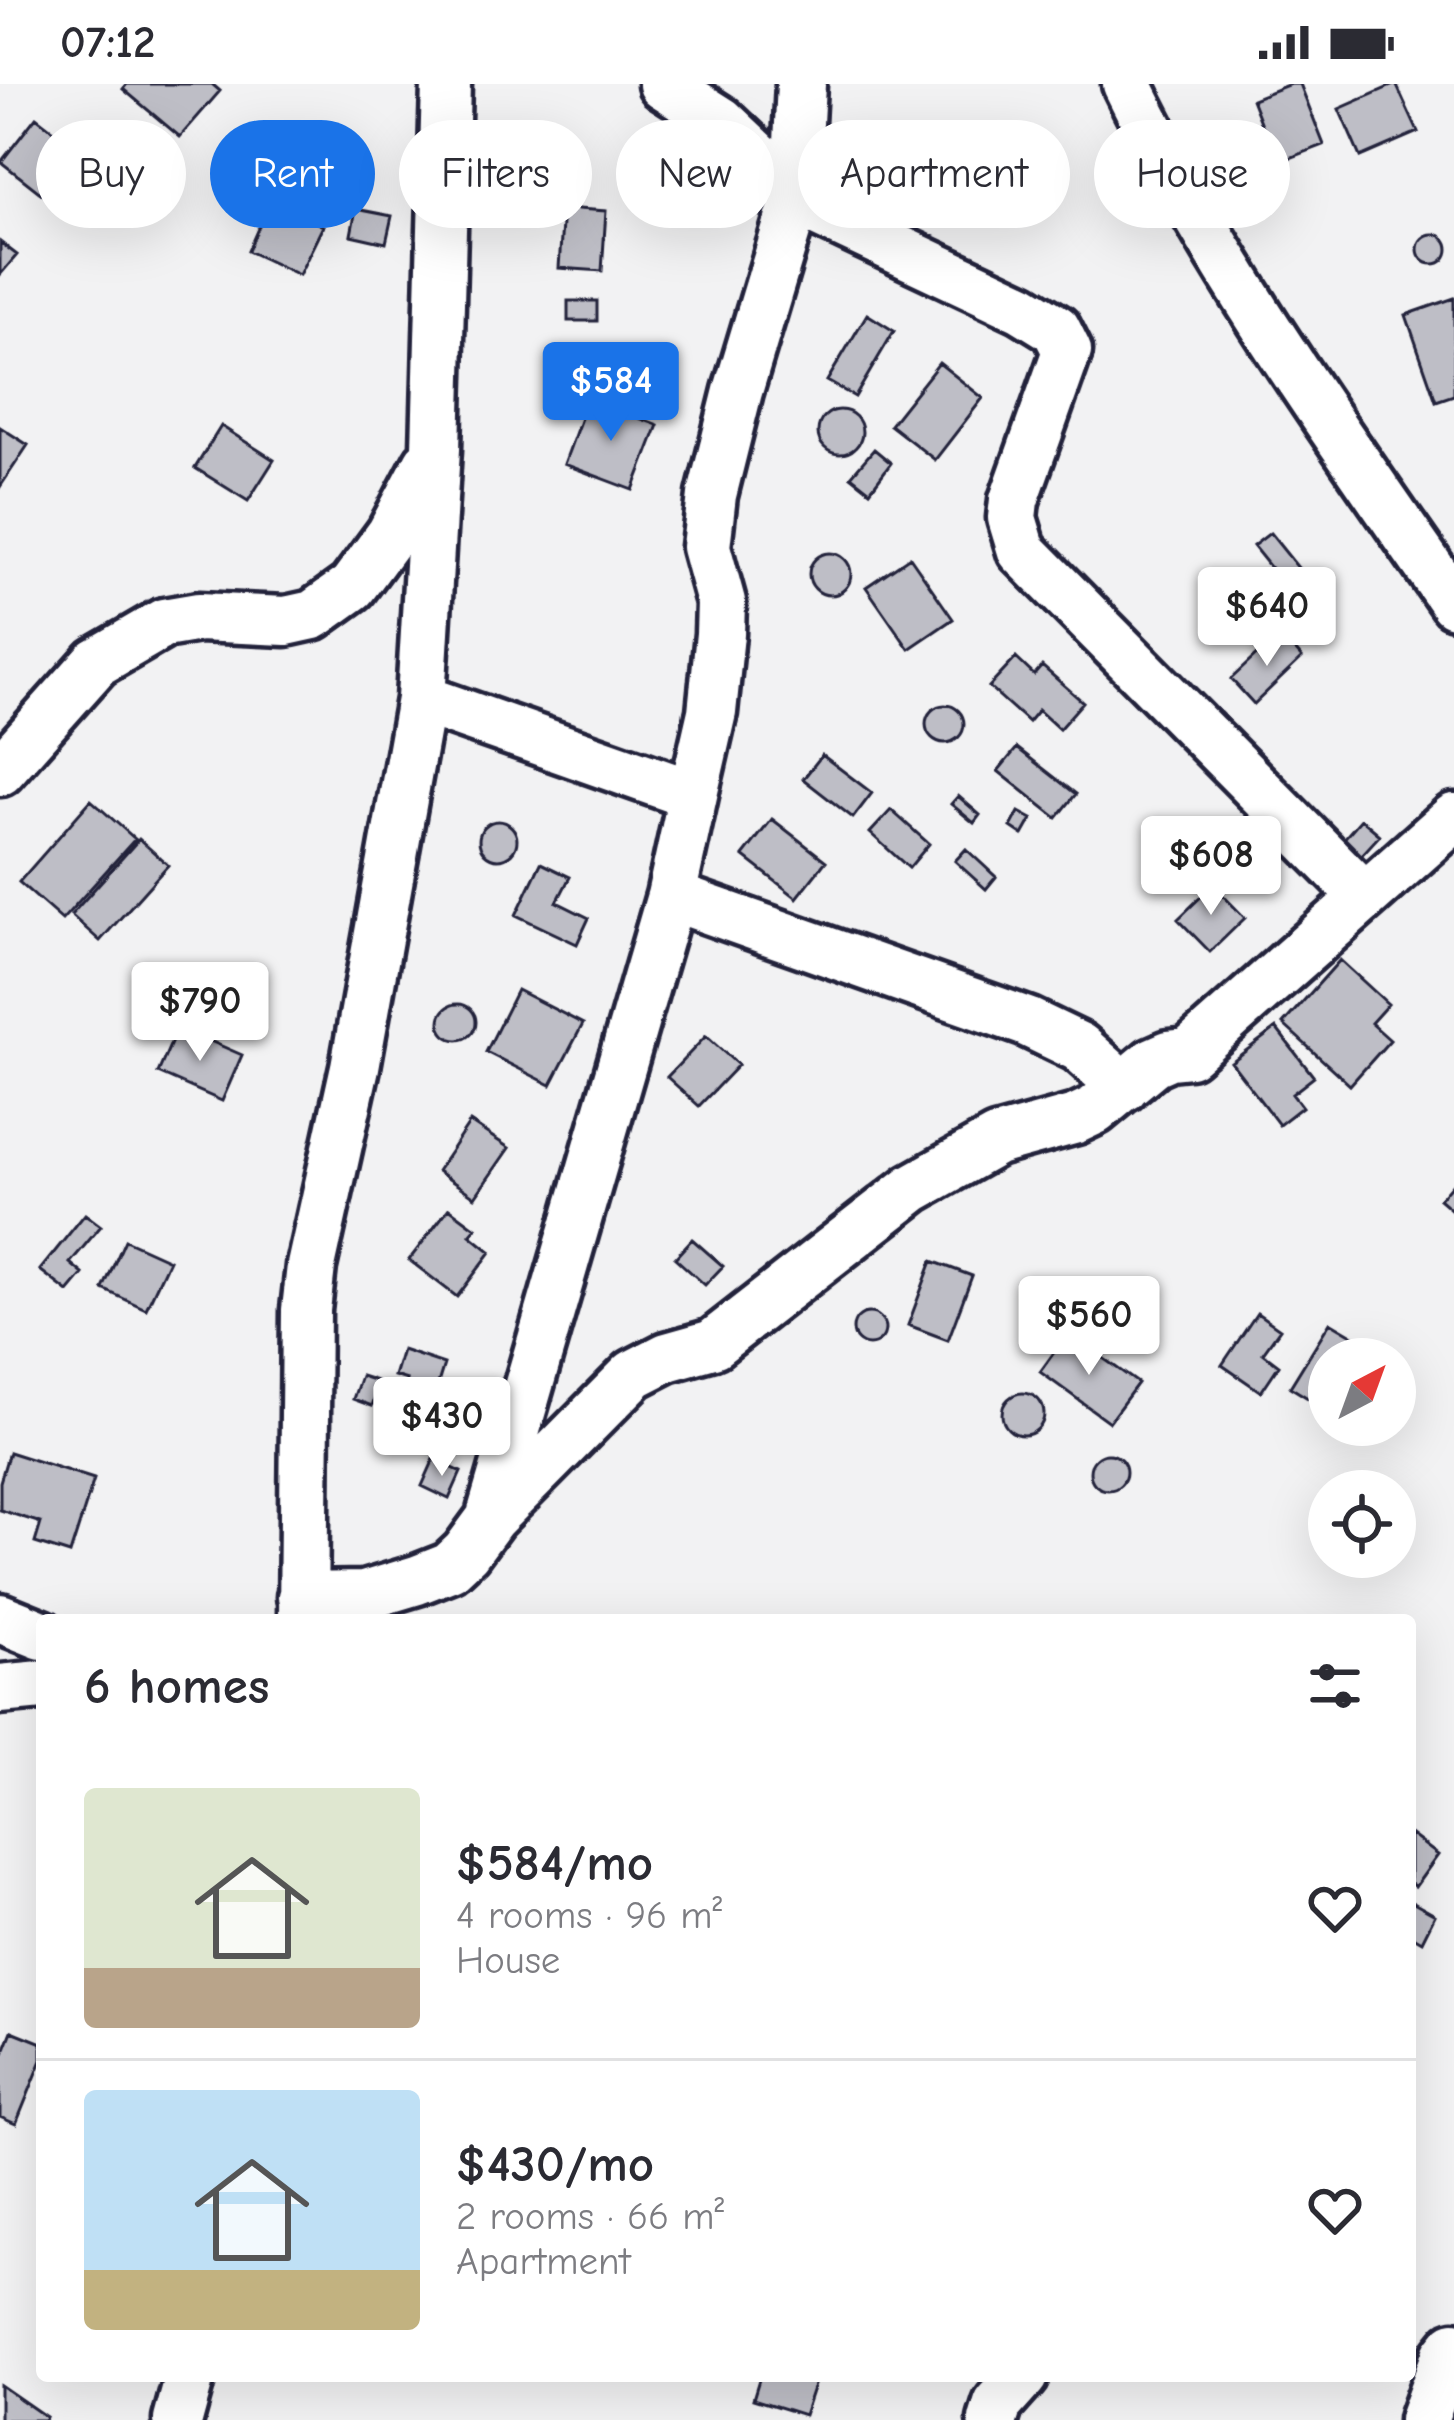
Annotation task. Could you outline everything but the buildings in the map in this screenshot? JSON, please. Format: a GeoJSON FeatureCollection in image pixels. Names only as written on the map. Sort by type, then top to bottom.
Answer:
{"type":"FeatureCollection","features":[{"type":"Feature","properties":{"kind":"street"},"geometry":{"type":"LineString","coordinates":[[446,84],[436,449],[421,698],[355,1067],[311,1266],[306,1310],[303,1608],[364,1596],[450,1567],[490,1518],[634,1374],[667,1357],[713,1344],[913,1188],[996,1142],[1095,1110],[1161,1058],[1189,1053],[1454,818]]}},
{"type":"Feature","properties":{"kind":"street"},"geometry":{"type":"LineString","coordinates":[[663,84],[721,121],[759,157],[795,202],[1056,328],[1067,351],[1014,500],[1012,518],[1022,551],[1365,897]]}},
{"type":"Feature","properties":{"kind":"street"},"geometry":{"type":"LineString","coordinates":[[490,1518],[671,896],[712,712],[721,602],[706,547],[712,494],[795,202],[801,84]]}},
{"type":"Feature","properties":{"kind":"street"},"geometry":{"type":"LineString","coordinates":[[1126,84],[1163,159],[1232,276],[1454,603]]}},
{"type":"Feature","properties":{"kind":"street"},"geometry":{"type":"LineString","coordinates":[[0,771],[98,662],[164,623],[199,617],[286,621],[313,614],[352,587],[392,534],[436,449]]}},
{"type":"Feature","properties":{"kind":"street"},"geometry":{"type":"LineString","coordinates":[[421,698],[693,796]]}},
{"type":"Feature","properties":{"kind":"street"},"geometry":{"type":"LineString","coordinates":[[671,896],[1027,1022],[1079,1047],[1124,1087]]}},
{"type":"Feature","properties":{"kind":"street"},"geometry":{"type":"LineString","coordinates":[[0,1618],[36,1633]]}},
{"type":"Feature","properties":{"kind":"street"},"geometry":{"type":"LineString","coordinates":[[0,1689],[36,1686]]}},
{"type":"Feature","properties":{"kind":"street"},"geometry":{"type":"LineString","coordinates":[[1423,2420],[1441,2355]]}},
{"type":"Feature","properties":{"kind":"street"},"geometry":{"type":"LineString","coordinates":[[178,2420],[188,2382]]}},
{"type":"Feature","properties":{"kind":"street"},"geometry":{"type":"LineString","coordinates":[[993,2420],[998,2404],[1018,2382]]}}]}
